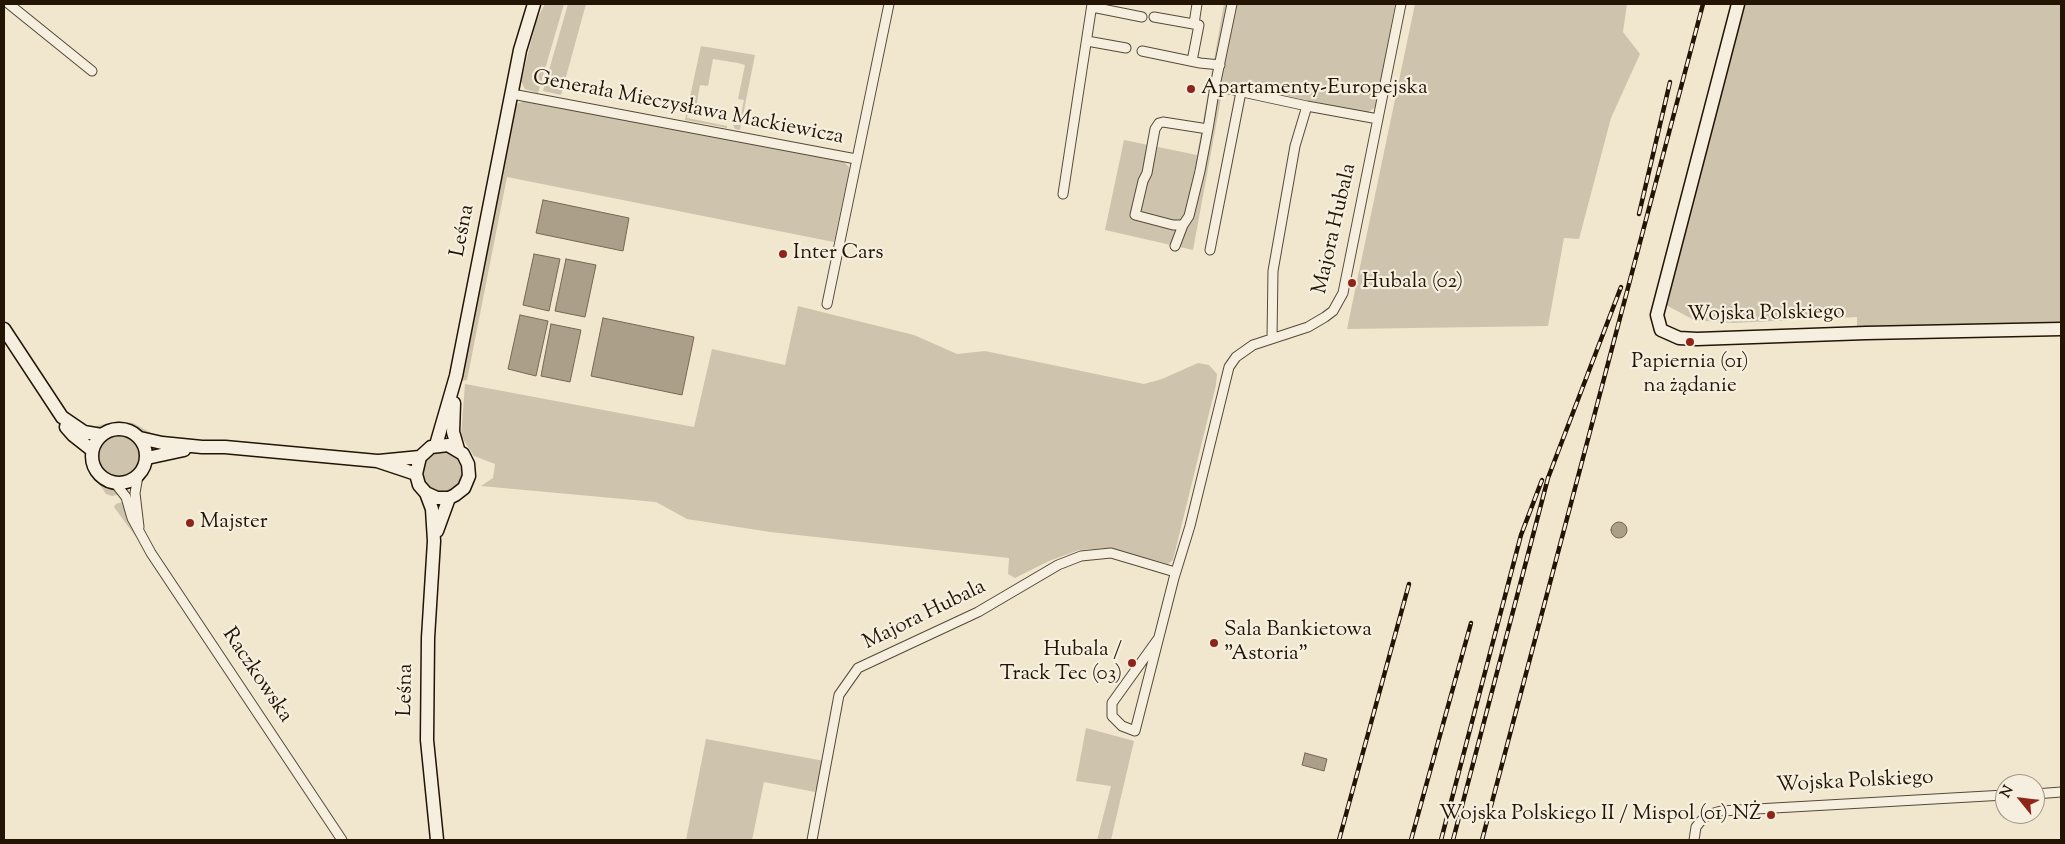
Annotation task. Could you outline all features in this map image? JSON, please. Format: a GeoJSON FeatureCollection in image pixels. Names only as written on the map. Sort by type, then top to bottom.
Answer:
{"type":"FeatureCollection","features":[{"type":"Feature","properties":{"kind":"street"},"geometry":{"type":"LineString","coordinates":[[9,4],[92,71]]}},
{"type":"Feature","properties":{"kind":"street","name":"Leśna"},"geometry":{"type":"LineString","coordinates":[[436,445],[456,376],[520,50],[534,4]]}},
{"type":"Feature","properties":{"kind":"street","name":"Leśna"},"geometry":{"type":"LineString","coordinates":[[512,94],[534,20],[542,4]]}},
{"type":"Feature","properties":{"kind":"street"},"geometry":{"type":"LineString","coordinates":[[828,304],[889,4]]}},
{"type":"Feature","properties":{"kind":"street"},"geometry":{"type":"LineString","coordinates":[[1194,24],[1197,4]]}},
{"type":"Feature","properties":{"kind":"street"},"geometry":{"type":"LineString","coordinates":[[1174,246],[1189,216],[1232,4]]}},
{"type":"Feature","properties":{"kind":"street","name":"Majora Hubala"},"geometry":{"type":"LineString","coordinates":[[1158,639],[1112,703],[1112,716],[1122,726],[1136,731],[1175,572],[1190,526],[1229,367],[1244,350],[1317,322],[1333,311],[1339,302],[1346,281],[1401,4]]}},
{"type":"Feature","properties":{"kind":"street","name":"Wojska Polskiego"},"geometry":{"type":"LineString","coordinates":[[1738,4],[1657,315],[1661,330],[1679,338],[1697,339],[2061,329]]}},
{"type":"Feature","properties":{"kind":"street"},"geometry":{"type":"LineString","coordinates":[[1062,194],[1092,5],[1142,17]]}},
{"type":"Feature","properties":{"kind":"street"},"geometry":{"type":"LineString","coordinates":[[1154,17],[1199,25],[1192,61]]}},
{"type":"Feature","properties":{"kind":"street"},"geometry":{"type":"LineString","coordinates":[[1086,41],[1126,48]]}},
{"type":"Feature","properties":{"kind":"street"},"geometry":{"type":"LineString","coordinates":[[1142,51],[1220,65]]}},
{"type":"Feature","properties":{"kind":"street"},"geometry":{"type":"LineString","coordinates":[[1215,86],[1378,119]]}},
{"type":"Feature","properties":{"kind":"street"},"geometry":{"type":"LineString","coordinates":[[1210,250],[1241,92]]}},
{"type":"Feature","properties":{"kind":"street","name":"Generała Mieczysława Mackiewicza"},"geometry":{"type":"LineString","coordinates":[[512,94],[856,159]]}},
{"type":"Feature","properties":{"kind":"street"},"geometry":{"type":"LineString","coordinates":[[1272,338],[1273,271],[1295,146],[1307,106]]}},
{"type":"Feature","properties":{"kind":"street"},"geometry":{"type":"LineString","coordinates":[[1184,225],[1173,225],[1135,215],[1143,181],[1147,173],[1155,129],[1159,123],[1163,122],[1208,129]]}},
{"type":"Feature","properties":{"kind":"street"},"geometry":{"type":"LineString","coordinates":[[4,329],[62,416],[68,430],[92,450]]}},
{"type":"Feature","properties":{"kind":"street","name":"Leśna"},"geometry":{"type":"LineString","coordinates":[[456,376],[453,432],[458,450]]}},
{"type":"Feature","properties":{"kind":"street"},"geometry":{"type":"LineString","coordinates":[[62,416],[84,432],[101,435]]}},
{"type":"Feature","properties":{"kind":"street"},"geometry":{"type":"LineString","coordinates":[[124,428],[132,431],[140,438],[146,450],[147,458],[145,466],[138,476],[128,482],[115,483],[104,479],[98,474],[94,466],[92,450],[101,435],[108,431],[124,428]]}},
{"type":"Feature","properties":{"kind":"street"},"geometry":{"type":"LineString","coordinates":[[140,438],[202,448]]}},
{"type":"Feature","properties":{"kind":"street"},"geometry":{"type":"LineString","coordinates":[[436,445],[448,445],[458,450],[468,464],[469,476],[464,488],[449,498],[437,498],[426,493],[419,485],[416,474],[420,457],[427,449],[436,445]]}},
{"type":"Feature","properties":{"kind":"street"},"geometry":{"type":"LineString","coordinates":[[147,458],[202,448],[226,447],[377,461],[420,457]]}},
{"type":"Feature","properties":{"kind":"street"},"geometry":{"type":"LineString","coordinates":[[377,461],[416,474]]}},
{"type":"Feature","properties":{"kind":"street","name":"Raczkowska"},"geometry":{"type":"LineString","coordinates":[[138,476],[136,493],[140,532]]}},
{"type":"Feature","properties":{"kind":"street","name":"Raczkowska"},"geometry":{"type":"LineString","coordinates":[[115,483],[126,497],[132,518],[150,553],[342,840]]}},
{"type":"Feature","properties":{"kind":"street","name":"Leśna"},"geometry":{"type":"LineString","coordinates":[[426,493],[432,509],[434,541],[426,703],[430,776],[437,840]]}},
{"type":"Feature","properties":{"kind":"street","name":"Leśna"},"geometry":{"type":"LineString","coordinates":[[434,541],[442,512],[449,498]]}},
{"type":"Feature","properties":{"kind":"street","name":"Majora Hubala"},"geometry":{"type":"LineString","coordinates":[[812,840],[839,696],[858,668],[978,612],[1058,565],[1081,556],[1111,553],[1175,572]]}},
{"type":"Feature","properties":{"kind":"street"},"geometry":{"type":"LineString","coordinates":[[2045,793],[2061,792]]}},
{"type":"Feature","properties":{"kind":"street","name":"Wojska Polskiego"},"geometry":{"type":"LineString","coordinates":[[1694,840],[1696,827],[1708,815],[1730,810],[1995,796]]}},
{"type":"Feature","properties":{"kind":"shaded area"},"geometry":{"type":"Polygon","coordinates":[[[545,4],[564,4],[538,93],[525,89],[521,81],[537,19],[545,4]]]}},
{"type":"Feature","properties":{"kind":"shaded area"},"geometry":{"type":"Polygon","coordinates":[[[568,4],[586,4],[561,95],[543,91],[568,4]]]}},
{"type":"Feature","properties":{"kind":"shaded area"},"geometry":{"type":"Polygon","coordinates":[[[1224,4],[1395,4],[1377,106],[1367,113],[1224,82],[1193,250],[1105,230],[1124,140],[1197,155],[1224,4]]]}},
{"type":"Feature","properties":{"kind":"shaded area"},"geometry":{"type":"Polygon","coordinates":[[[1415,4],[1627,4],[1623,32],[1640,54],[1611,118],[1579,239],[1564,238],[1548,326],[1347,329],[1415,4]]]}},
{"type":"Feature","properties":{"kind":"shaded area"},"geometry":{"type":"Polygon","coordinates":[[[1745,4],[2061,4],[2061,325],[1857,331],[1857,317],[1733,323],[1694,320],[1666,305],[1745,4]]]}},
{"type":"Feature","properties":{"kind":"shaded area"},"geometry":{"type":"Polygon","coordinates":[[[701,46],[755,55],[740,130],[735,129],[733,125],[739,125],[744,100],[738,99],[745,65],[738,63],[713,59],[708,86],[700,85],[696,108],[689,107],[687,118],[727,126],[727,128],[685,120],[701,46]]]}},
{"type":"Feature","properties":{"kind":"shaded area"},"geometry":{"type":"Polygon","coordinates":[[[525,101],[843,161],[849,167],[849,171],[834,242],[507,177],[467,380],[460,381],[514,109],[516,104],[525,101]]]}},
{"type":"Feature","properties":{"kind":"shaded area"},"geometry":{"type":"Polygon","coordinates":[[[543,200],[629,218],[623,251],[536,233],[543,200]]]}},
{"type":"Feature","properties":{"kind":"shaded area"},"geometry":{"type":"Polygon","coordinates":[[[534,254],[560,259],[549,311],[523,305],[534,254]]]}},
{"type":"Feature","properties":{"kind":"shaded area"},"geometry":{"type":"Polygon","coordinates":[[[566,259],[596,265],[585,317],[555,311],[566,259]]]}},
{"type":"Feature","properties":{"kind":"shaded area"},"geometry":{"type":"Polygon","coordinates":[[[798,306],[914,335],[957,354],[985,351],[1144,384],[1162,379],[1198,363],[1209,365],[1217,374],[1216,385],[1173,560],[1168,564],[1109,548],[1079,550],[1049,561],[1015,578],[1008,574],[1009,558],[770,532],[687,519],[656,502],[481,486],[493,478],[495,464],[474,456],[461,436],[465,384],[694,427],[712,349],[785,365],[798,306]]]}},
{"type":"Feature","properties":{"kind":"shaded area"},"geometry":{"type":"Polygon","coordinates":[[[520,315],[548,321],[536,376],[508,369],[520,315]]]}},
{"type":"Feature","properties":{"kind":"shaded area"},"geometry":{"type":"Polygon","coordinates":[[[603,318],[694,337],[682,395],[591,376],[603,318]]]}},
{"type":"Feature","properties":{"kind":"shaded area"},"geometry":{"type":"Polygon","coordinates":[[[551,324],[581,330],[570,382],[541,376],[551,324]]]}},
{"type":"Feature","properties":{"kind":"shaded area"},"geometry":{"type":"Polygon","coordinates":[[[118,421],[133,423],[155,435],[144,435],[136,428],[127,424],[111,425],[92,431],[96,426],[118,421]]]}},
{"type":"Feature","properties":{"kind":"shaded area"},"geometry":{"type":"Polygon","coordinates":[[[114,429],[124,429],[134,433],[142,441],[146,456],[142,471],[134,479],[124,483],[114,483],[104,479],[96,471],[92,461],[92,451],[96,441],[104,433],[114,429]]]}},
{"type":"Feature","properties":{"kind":"shaded area"},"geometry":{"type":"Polygon","coordinates":[[[443,450],[458,456],[464,471],[458,486],[443,492],[428,486],[422,471],[428,456],[443,450]]]}},
{"type":"Feature","properties":{"kind":"shaded area"},"geometry":{"type":"Polygon","coordinates":[[[88,467],[100,481],[121,494],[112,496],[106,494],[88,467]]]}},
{"type":"Feature","properties":{"kind":"shaded area"},"geometry":{"type":"Polygon","coordinates":[[[125,501],[136,537],[114,507],[116,504],[125,501]]]}},
{"type":"Feature","properties":{"kind":"shaded area"},"geometry":{"type":"Polygon","coordinates":[[[1616,522],[1622,522],[1627,527],[1625,536],[1616,538],[1611,533],[1611,527],[1616,522]]]}},
{"type":"Feature","properties":{"kind":"shaded area"},"geometry":{"type":"Polygon","coordinates":[[[1086,728],[1134,741],[1111,840],[1097,840],[1111,786],[1076,781],[1086,728]]]}},
{"type":"Feature","properties":{"kind":"shaded area"},"geometry":{"type":"Polygon","coordinates":[[[706,739],[824,761],[815,792],[764,782],[752,840],[686,840],[706,739]]]}},
{"type":"Feature","properties":{"kind":"shaded area"},"geometry":{"type":"Polygon","coordinates":[[[1305,753],[1327,759],[1324,771],[1302,765],[1305,753]]]}},
{"type":"Feature","properties":{"kind":"railway"},"geometry":{"type":"LineString","coordinates":[[1482,840],[1703,4]]}},
{"type":"Feature","properties":{"kind":"railway"},"geometry":{"type":"LineString","coordinates":[[1639,214],[1670,82]]}},
{"type":"Feature","properties":{"kind":"railway"},"geometry":{"type":"LineString","coordinates":[[1453,840],[1548,478],[1621,287]]}},
{"type":"Feature","properties":{"kind":"railway"},"geometry":{"type":"LineString","coordinates":[[1441,840],[1521,535],[1542,480]]}},
{"type":"Feature","properties":{"kind":"railway"},"geometry":{"type":"LineString","coordinates":[[1339,840],[1409,584]]}},
{"type":"Feature","properties":{"kind":"railway"},"geometry":{"type":"LineString","coordinates":[[1411,840],[1471,623]]}},
{"type":"Feature","properties":{"kind":"place","name":"Apartamenty-Europejska"},"geometry":{"type":"Point","coordinates":[1191,89]}},
{"type":"Feature","properties":{"kind":"place","name":"Inter Cars"},"geometry":{"type":"Point","coordinates":[783,254]}},
{"type":"Feature","properties":{"kind":"place","name":"Hubala (02)"},"geometry":{"type":"Point","coordinates":[1352,283]}},
{"type":"Feature","properties":{"kind":"place","name":"Papiernia (01) na żądanie"},"geometry":{"type":"Point","coordinates":[1690,342]}},
{"type":"Feature","properties":{"kind":"place","name":"Majster"},"geometry":{"type":"Point","coordinates":[190,523]}},
{"type":"Feature","properties":{"kind":"place","name":"Sala Bankietowa \"Astoria\""},"geometry":{"type":"Point","coordinates":[1214,643]}},
{"type":"Feature","properties":{"kind":"place","name":"Hubala / Track Tec (03)"},"geometry":{"type":"Point","coordinates":[1132,663]}},
{"type":"Feature","properties":{"kind":"place","name":"Wojska Polskiego II / Mispol (01) NŻ"},"geometry":{"type":"Point","coordinates":[1771,815]}}]}
